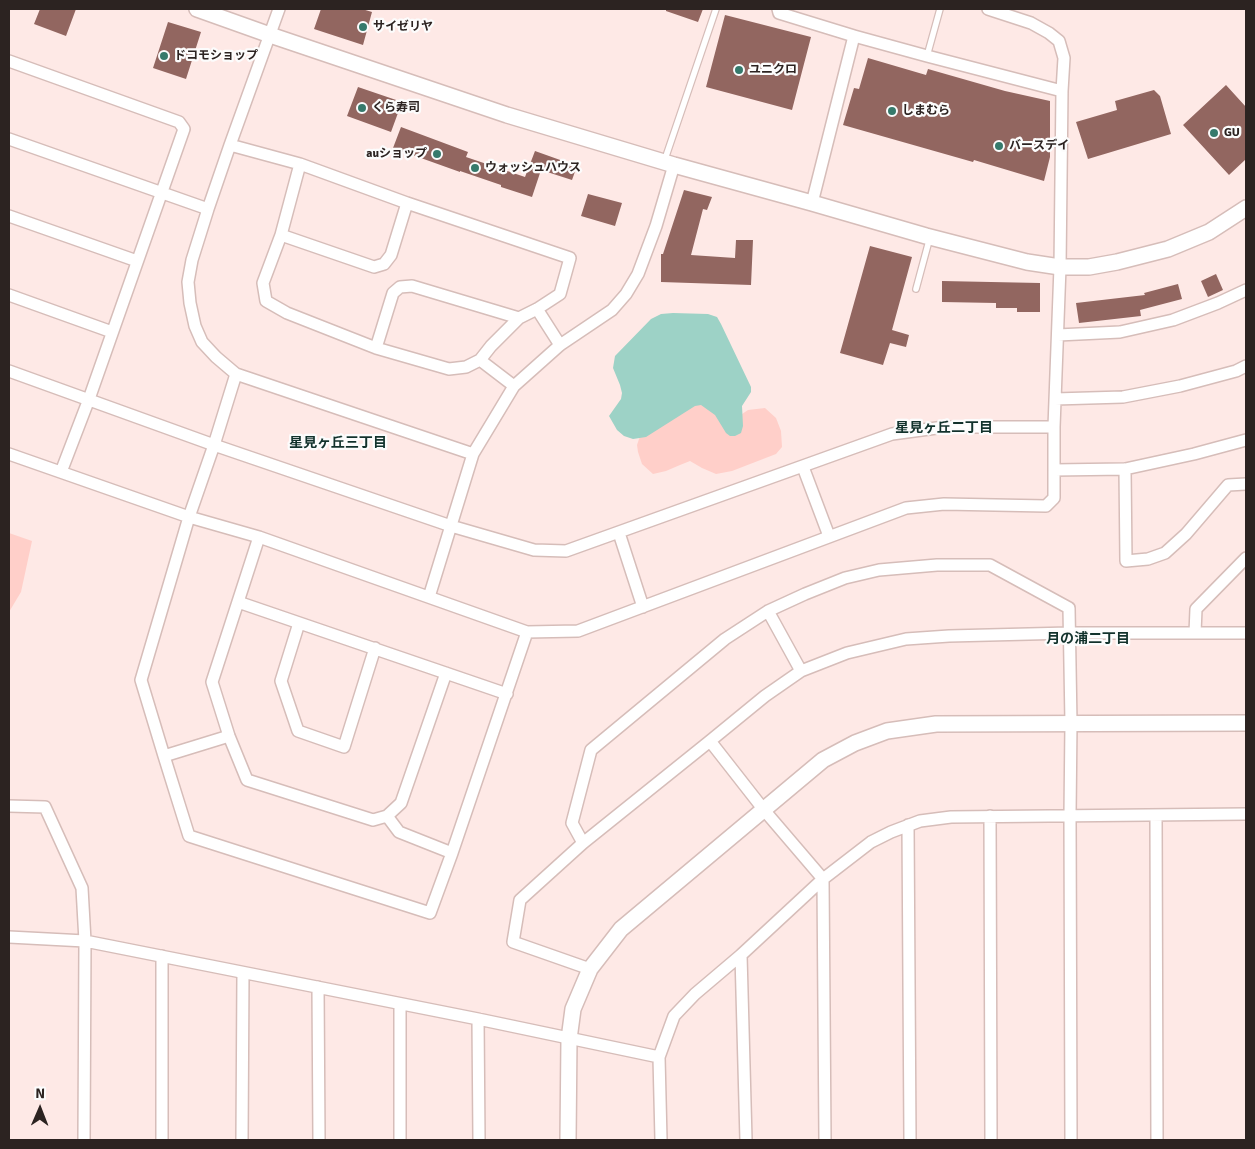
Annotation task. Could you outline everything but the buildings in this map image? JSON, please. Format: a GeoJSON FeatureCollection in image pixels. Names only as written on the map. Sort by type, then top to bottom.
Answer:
{"type":"FeatureCollection","features":[{"type":"Feature","properties":{"kind":"street"},"geometry":{"type":"LineString","coordinates":[[197,9],[270,36],[507,115],[930,237],[1027,262],[1060,267],[1089,267],[1117,262],[1168,249],[1209,232],[1246,208]]}},
{"type":"Feature","properties":{"kind":"street"},"geometry":{"type":"LineString","coordinates":[[279,9],[208,208],[192,260],[188,282],[195,326],[202,342],[236,374],[473,454]]}},
{"type":"Feature","properties":{"kind":"street"},"geometry":{"type":"LineString","coordinates":[[778,9],[779,13],[854,36],[1062,91]]}},
{"type":"Feature","properties":{"kind":"street"},"geometry":{"type":"LineString","coordinates":[[9,454],[189,517],[260,537],[527,632],[578,631],[906,508],[944,504],[1046,506],[1054,498],[1054,427],[1060,267],[1064,58],[1059,41],[1049,33],[1031,23],[988,9]]}},
{"type":"Feature","properties":{"kind":"street"},"geometry":{"type":"LineString","coordinates":[[812,203],[854,36]]}},
{"type":"Feature","properties":{"kind":"street"},"geometry":{"type":"LineString","coordinates":[[9,61],[179,122],[184,129],[62,472]]}},
{"type":"Feature","properties":{"kind":"street"},"geometry":{"type":"LineString","coordinates":[[9,138],[208,208]]}},
{"type":"Feature","properties":{"kind":"street"},"geometry":{"type":"LineString","coordinates":[[230,145],[300,164],[407,203],[570,258],[560,294],[519,318],[480,360],[466,368],[449,369],[376,348],[287,313],[266,301],[263,283],[281,235],[300,164]]}},
{"type":"Feature","properties":{"kind":"street"},"geometry":{"type":"LineString","coordinates":[[429,597],[473,454],[514,386],[560,345],[612,310],[626,294],[638,274],[656,226],[669,163]]}},
{"type":"Feature","properties":{"kind":"street"},"geometry":{"type":"LineString","coordinates":[[281,235],[374,268],[384,264],[391,255],[407,203]]}},
{"type":"Feature","properties":{"kind":"street"},"geometry":{"type":"LineString","coordinates":[[9,216],[137,261]]}},
{"type":"Feature","properties":{"kind":"street"},"geometry":{"type":"LineString","coordinates":[[376,348],[393,293],[400,287],[412,286],[519,318]]}},
{"type":"Feature","properties":{"kind":"street"},"geometry":{"type":"LineString","coordinates":[[1058,336],[1120,332],[1173,320],[1246,290]]}},
{"type":"Feature","properties":{"kind":"street"},"geometry":{"type":"LineString","coordinates":[[9,295],[112,332]]}},
{"type":"Feature","properties":{"kind":"street"},"geometry":{"type":"LineString","coordinates":[[537,309],[560,345]]}},
{"type":"Feature","properties":{"kind":"street"},"geometry":{"type":"LineString","coordinates":[[480,360],[514,386]]}},
{"type":"Feature","properties":{"kind":"street"},"geometry":{"type":"LineString","coordinates":[[1056,399],[1123,397],[1180,386],[1236,371],[1246,366]]}},
{"type":"Feature","properties":{"kind":"street"},"geometry":{"type":"LineString","coordinates":[[9,371],[214,445],[451,526],[534,550],[566,551],[892,434],[944,426],[1054,427]]}},
{"type":"Feature","properties":{"kind":"street"},"geometry":{"type":"LineString","coordinates":[[236,374],[189,517],[141,680],[189,836],[430,912],[527,632]]}},
{"type":"Feature","properties":{"kind":"street"},"geometry":{"type":"LineString","coordinates":[[1054,470],[1125,469],[1246,440]]}},
{"type":"Feature","properties":{"kind":"street"},"geometry":{"type":"LineString","coordinates":[[803,467],[829,536]]}},
{"type":"Feature","properties":{"kind":"street"},"geometry":{"type":"LineString","coordinates":[[1125,469],[1126,561],[1148,560],[1165,553],[1186,534],[1228,484],[1246,484]]}},
{"type":"Feature","properties":{"kind":"street"},"geometry":{"type":"LineString","coordinates":[[619,533],[643,607]]}},
{"type":"Feature","properties":{"kind":"street"},"geometry":{"type":"LineString","coordinates":[[260,537],[212,682],[229,736],[247,780],[373,820],[387,816],[400,802],[446,674]]}},
{"type":"Feature","properties":{"kind":"street"},"geometry":{"type":"LineString","coordinates":[[1196,633],[1196,609],[1246,558]]}},
{"type":"Feature","properties":{"kind":"street"},"geometry":{"type":"LineString","coordinates":[[583,843],[572,823],[591,750],[726,638],[768,611],[845,578],[879,570],[937,565],[990,565],[1069,608],[1072,723],[1070,816],[1071,1140]]}},
{"type":"Feature","properties":{"kind":"street"},"geometry":{"type":"LineString","coordinates":[[238,602],[507,694]]}},
{"type":"Feature","properties":{"kind":"street"},"geometry":{"type":"LineString","coordinates":[[768,611],[800,671]]}},
{"type":"Feature","properties":{"kind":"street"},"geometry":{"type":"LineString","coordinates":[[299,623],[281,681],[298,731],[344,747],[374,648]]}},
{"type":"Feature","properties":{"kind":"street"},"geometry":{"type":"LineString","coordinates":[[590,970],[513,942],[520,900],[583,843],[765,696],[800,671],[847,653],[906,638],[1069,633],[1246,633]]}},
{"type":"Feature","properties":{"kind":"street"},"geometry":{"type":"LineString","coordinates":[[568,1140],[569,1039],[573,1009],[590,970],[621,928],[823,760],[855,743],[887,731],[936,724],[1246,723]]}},
{"type":"Feature","properties":{"kind":"street"},"geometry":{"type":"LineString","coordinates":[[164,756],[229,736]]}},
{"type":"Feature","properties":{"kind":"street"},"geometry":{"type":"LineString","coordinates":[[710,741],[764,810],[823,879],[825,1140]]}},
{"type":"Feature","properties":{"kind":"street"},"geometry":{"type":"LineString","coordinates":[[9,806],[45,807],[82,888],[85,941],[84,1140]]}},
{"type":"Feature","properties":{"kind":"street"},"geometry":{"type":"LineString","coordinates":[[661,1140],[659,1057],[674,1016],[695,994],[741,955],[823,879],[871,842],[920,821],[951,817],[1246,814]]}},
{"type":"Feature","properties":{"kind":"street"},"geometry":{"type":"LineString","coordinates":[[1156,815],[1157,1140]]}},
{"type":"Feature","properties":{"kind":"street"},"geometry":{"type":"LineString","coordinates":[[387,816],[399,832],[452,853]]}},
{"type":"Feature","properties":{"kind":"street"},"geometry":{"type":"LineString","coordinates":[[990,816],[990,1140]]}},
{"type":"Feature","properties":{"kind":"street"},"geometry":{"type":"LineString","coordinates":[[908,825],[910,1140]]}},
{"type":"Feature","properties":{"kind":"street"},"geometry":{"type":"LineString","coordinates":[[9,937],[85,941],[659,1057]]}},
{"type":"Feature","properties":{"kind":"street"},"geometry":{"type":"LineString","coordinates":[[741,955],[746,1140]]}},
{"type":"Feature","properties":{"kind":"street"},"geometry":{"type":"LineString","coordinates":[[162,956],[162,1140]]}},
{"type":"Feature","properties":{"kind":"street"},"geometry":{"type":"LineString","coordinates":[[242,1140],[243,973]]}},
{"type":"Feature","properties":{"kind":"street"},"geometry":{"type":"LineString","coordinates":[[318,987],[319,1140]]}},
{"type":"Feature","properties":{"kind":"street"},"geometry":{"type":"LineString","coordinates":[[400,1004],[400,1140]]}},
{"type":"Feature","properties":{"kind":"street"},"geometry":{"type":"LineString","coordinates":[[478,1019],[479,1140]]}},
{"type":"Feature","properties":{"kind":"lane"},"geometry":{"type":"LineString","coordinates":[[669,163],[716,9]]}},
{"type":"Feature","properties":{"kind":"lane"},"geometry":{"type":"LineString","coordinates":[[927,56],[940,9]]}},
{"type":"Feature","properties":{"kind":"lane"},"geometry":{"type":"LineString","coordinates":[[916,289],[930,237]]}},
{"type":"Feature","properties":{"kind":"shaded area"},"geometry":{"type":"Polygon","coordinates":[[[707,403],[730,422],[748,410],[765,408],[776,418],[781,431],[782,447],[776,454],[732,471],[716,474],[690,461],[653,474],[642,464],[638,452],[637,445],[641,433],[681,407],[707,403]]]}},
{"type":"Feature","properties":{"kind":"shaded area"},"geometry":{"type":"Polygon","coordinates":[[[9,533],[32,541],[21,592],[9,612],[9,533]]]}},
{"type":"Feature","properties":{"kind":"water"},"geometry":{"type":"Polygon","coordinates":[[[661,314],[708,314],[717,317],[721,324],[751,387],[751,392],[742,406],[743,426],[741,433],[730,436],[726,433],[715,415],[701,405],[695,406],[646,437],[633,439],[624,436],[617,430],[609,416],[621,399],[622,393],[613,368],[615,356],[651,319],[661,314]]]}},
{"type":"Feature","properties":{"kind":"place","name":"サイゼリヤ"},"geometry":{"type":"Point","coordinates":[363,27]}},
{"type":"Feature","properties":{"kind":"place","name":"ドコモショップ"},"geometry":{"type":"Point","coordinates":[164,56]}},
{"type":"Feature","properties":{"kind":"place","name":"ユニクロ"},"geometry":{"type":"Point","coordinates":[739,70]}},
{"type":"Feature","properties":{"kind":"place","name":"くら寿司"},"geometry":{"type":"Point","coordinates":[362,108]}},
{"type":"Feature","properties":{"kind":"place","name":"しまむら"},"geometry":{"type":"Point","coordinates":[892,111]}},
{"type":"Feature","properties":{"kind":"place","name":"GU"},"geometry":{"type":"Point","coordinates":[1214,133]}},
{"type":"Feature","properties":{"kind":"place","name":"バースデイ"},"geometry":{"type":"Point","coordinates":[999,146]}},
{"type":"Feature","properties":{"kind":"place","name":"auショップ"},"geometry":{"type":"Point","coordinates":[437,154]}},
{"type":"Feature","properties":{"kind":"place","name":"ウォッシュハウス"},"geometry":{"type":"Point","coordinates":[475,168]}},
{"type":"Feature","properties":{"kind":"district","name":"星見ヶ丘二丁目"},"geometry":{"type":"Point","coordinates":[944,428]}},
{"type":"Feature","properties":{"kind":"district","name":"星見ヶ丘三丁目"},"geometry":{"type":"Point","coordinates":[338,443]}},
{"type":"Feature","properties":{"kind":"district","name":"月の浦二丁目"},"geometry":{"type":"Point","coordinates":[1088,639]}}]}
